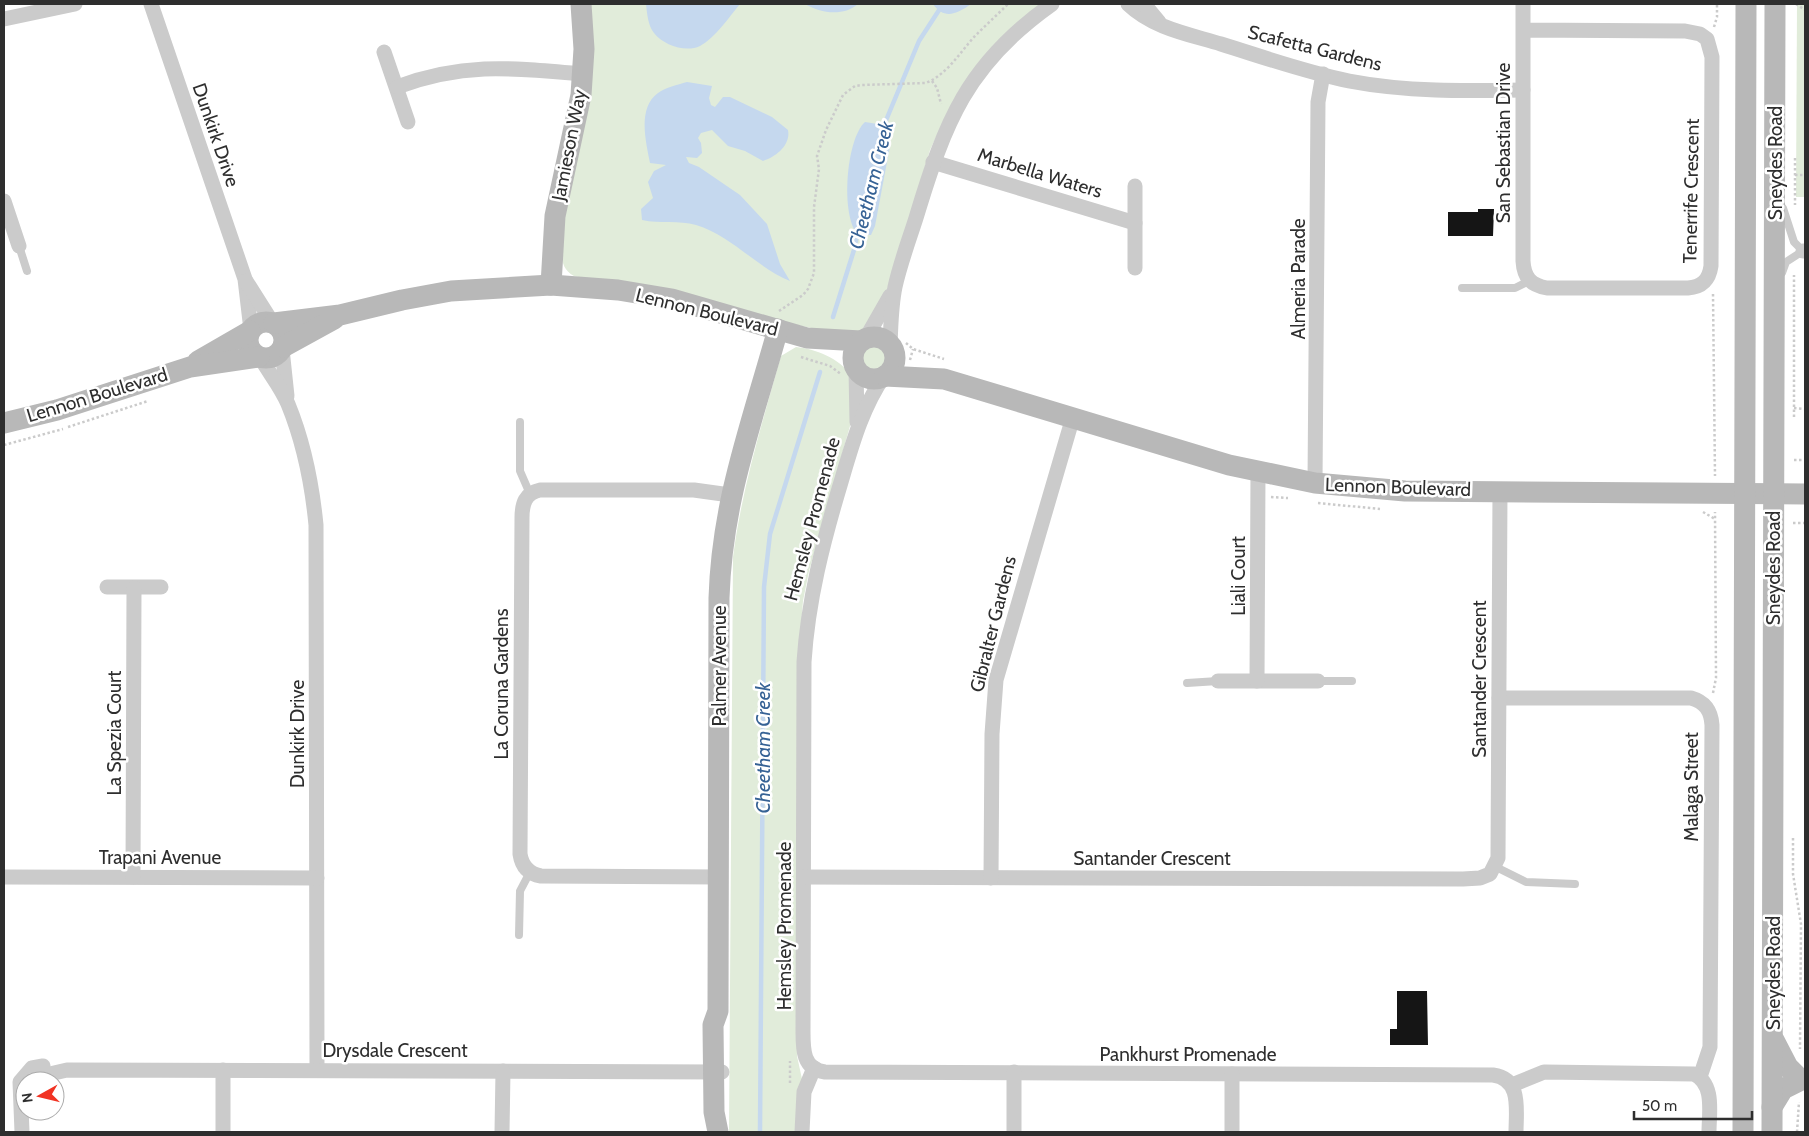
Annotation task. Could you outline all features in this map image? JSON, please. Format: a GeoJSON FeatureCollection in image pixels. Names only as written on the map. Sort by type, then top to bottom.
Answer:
{"type":"FeatureCollection","features":[{"type":"Feature","properties":{"kind":"street"},"geometry":{"type":"LineString","coordinates":[[4,19],[75,4]]}},
{"type":"Feature","properties":{"kind":"street","name":"Dunkirk Drive"},"geometry":{"type":"LineString","coordinates":[[151,4],[245,279],[250,331]]}},
{"type":"Feature","properties":{"kind":"street","name":"Jamieson Way"},"geometry":{"type":"LineString","coordinates":[[551,286],[555,216],[578,111],[582,74],[584,49],[581,4]]}},
{"type":"Feature","properties":{"kind":"street"},"geometry":{"type":"LineString","coordinates":[[895,287],[864,340],[853,354],[855,367],[868,378],[885,376],[894,363],[891,340],[895,287],[933,162],[956,107],[980,71],[1017,30],[1052,4]]}},
{"type":"Feature","properties":{"kind":"street","name":"Scafetta Gardens"},"geometry":{"type":"LineString","coordinates":[[1128,4],[1140,15],[1161,25],[1324,74],[1370,84],[1414,89],[1523,90]]}},
{"type":"Feature","properties":{"kind":"street"},"geometry":{"type":"LineString","coordinates":[[1144,4],[1161,25]]}},
{"type":"Feature","properties":{"kind":"street","name":"San Sebastian Drive"},"geometry":{"type":"LineString","coordinates":[[1523,4],[1523,261],[1525,274],[1530,281]]}},
{"type":"Feature","properties":{"kind":"street","name":"Sneydes Road"},"geometry":{"type":"LineString","coordinates":[[1744,1132],[1746,4]]}},
{"type":"Feature","properties":{"kind":"street","name":"Sneydes Road"},"geometry":{"type":"LineString","coordinates":[[1772,1132],[1773,1038],[1790,494],[1774,296],[1785,178],[1775,4]]}},
{"type":"Feature","properties":{"kind":"street"},"geometry":{"type":"LineString","coordinates":[[1523,30],[1685,31],[1700,34],[1707,39]]}},
{"type":"Feature","properties":{"kind":"street","name":"Tenerrife Crescent"},"geometry":{"type":"LineString","coordinates":[[1530,281],[1548,288],[1688,288],[1702,284],[1707,279],[1711,266],[1712,77],[1711,47],[1707,39]]}},
{"type":"Feature","properties":{"kind":"street"},"geometry":{"type":"LineString","coordinates":[[384,52],[408,122]]}},
{"type":"Feature","properties":{"kind":"street"},"geometry":{"type":"LineString","coordinates":[[397,87],[436,74],[478,68],[582,74]]}},
{"type":"Feature","properties":{"kind":"street","name":"Almeria Parade"},"geometry":{"type":"LineString","coordinates":[[1315,484],[1318,102],[1324,74]]}},
{"type":"Feature","properties":{"kind":"street","name":"Marbella Waters"},"geometry":{"type":"LineString","coordinates":[[933,162],[1135,223]]}},
{"type":"Feature","properties":{"kind":"street"},"geometry":{"type":"LineString","coordinates":[[1135,186],[1135,268]]}},
{"type":"Feature","properties":{"kind":"street"},"geometry":{"type":"LineString","coordinates":[[5,209],[19,246]]}},
{"type":"Feature","properties":{"kind":"street","name":"Dunkirk Drive"},"geometry":{"type":"LineString","coordinates":[[245,279],[273,322]]}},
{"type":"Feature","properties":{"kind":"street","name":"Lennon Boulevard"},"geometry":{"type":"LineString","coordinates":[[273,322],[340,315],[402,300],[451,291],[551,286],[618,290],[780,317],[807,338],[855,367]]}},
{"type":"Feature","properties":{"kind":"street","name":"Lennon Boulevard"},"geometry":{"type":"LineString","coordinates":[[282,348],[340,315]]}},
{"type":"Feature","properties":{"kind":"street","name":"Palmer Avenue"},"geometry":{"type":"LineString","coordinates":[[718,1130],[723,1113],[718,1072],[723,1021],[718,1011],[720,570],[730,495],[780,317]]}},
{"type":"Feature","properties":{"kind":"street"},"geometry":{"type":"LineString","coordinates":[[262,322],[273,322],[283,332],[282,348],[273,357],[260,357],[249,346],[250,331],[262,322]]}},
{"type":"Feature","properties":{"kind":"street","name":"Lennon Boulevard"},"geometry":{"type":"LineString","coordinates":[[190,366],[250,331]]}},
{"type":"Feature","properties":{"kind":"street","name":"Lennon Boulevard"},"geometry":{"type":"LineString","coordinates":[[807,338],[864,340]]}},
{"type":"Feature","properties":{"kind":"street"},"geometry":{"type":"LineString","coordinates":[[864,340],[880,338],[891,340]]}},
{"type":"Feature","properties":{"kind":"street","name":"Lennon Boulevard"},"geometry":{"type":"LineString","coordinates":[[891,340],[948,371],[1073,417],[1258,472],[1315,484],[1376,490],[1790,494]]}},
{"type":"Feature","properties":{"kind":"street","name":"Dunkirk Drive"},"geometry":{"type":"LineString","coordinates":[[282,348],[287,402],[305,458],[316,525],[317,1070]]}},
{"type":"Feature","properties":{"kind":"street","name":"Dunkirk Drive"},"geometry":{"type":"LineString","coordinates":[[260,357],[287,402]]}},
{"type":"Feature","properties":{"kind":"street","name":"Lennon Boulevard"},"geometry":{"type":"LineString","coordinates":[[4,423],[57,410],[190,366],[260,357]]}},
{"type":"Feature","properties":{"kind":"street","name":"Hemsley Promenade"},"geometry":{"type":"LineString","coordinates":[[855,367],[857,426]]}},
{"type":"Feature","properties":{"kind":"street","name":"Lennon Boulevard"},"geometry":{"type":"LineString","coordinates":[[885,376],[948,371]]}},
{"type":"Feature","properties":{"kind":"street","name":"Hemsley Promenade"},"geometry":{"type":"LineString","coordinates":[[814,1068],[807,1061],[803,1049],[804,662],[808,612],[816,570],[857,426],[885,376]]}},
{"type":"Feature","properties":{"kind":"street","name":"Gibralter Gardens"},"geometry":{"type":"LineString","coordinates":[[991,878],[992,726],[996,680],[1073,417]]}},
{"type":"Feature","properties":{"kind":"street","name":"Liali Court"},"geometry":{"type":"LineString","coordinates":[[1257,681],[1258,472]]}},
{"type":"Feature","properties":{"kind":"street"},"geometry":{"type":"LineString","coordinates":[[530,494],[549,490],[694,490],[730,495]]}},
{"type":"Feature","properties":{"kind":"street","name":"Santander Crescent"},"geometry":{"type":"LineString","coordinates":[[804,877],[1463,879],[1486,876],[1496,868],[1498,858],[1500,491]]}},
{"type":"Feature","properties":{"kind":"street","name":"La Coruna Gardens"},"geometry":{"type":"LineString","coordinates":[[530,494],[523,504],[522,518],[520,854],[523,866],[530,872]]}},
{"type":"Feature","properties":{"kind":"street"},"geometry":{"type":"LineString","coordinates":[[107,587],[161,587]]}},
{"type":"Feature","properties":{"kind":"street","name":"La Spezia Court"},"geometry":{"type":"LineString","coordinates":[[133,877],[134,588]]}},
{"type":"Feature","properties":{"kind":"street"},"geometry":{"type":"LineString","coordinates":[[1218,680],[1318,681]]}},
{"type":"Feature","properties":{"kind":"street","name":"Malaga Street"},"geometry":{"type":"LineString","coordinates":[[1499,698],[1691,698],[1700,701],[1706,706],[1712,725],[1710,1046],[1700,1077]]}},
{"type":"Feature","properties":{"kind":"street"},"geometry":{"type":"LineString","coordinates":[[530,872],[542,876],[719,877]]}},
{"type":"Feature","properties":{"kind":"street","name":"Trapani Avenue"},"geometry":{"type":"LineString","coordinates":[[4,877],[317,878]]}},
{"type":"Feature","properties":{"kind":"street"},"geometry":{"type":"LineString","coordinates":[[1772,1107],[1783,1089],[1803,1080],[1788,1067],[1773,1038]]}},
{"type":"Feature","properties":{"kind":"street"},"geometry":{"type":"LineString","coordinates":[[802,1132],[803,1100],[814,1068]]}},
{"type":"Feature","properties":{"kind":"street","name":"Pankhurst Promenade"},"geometry":{"type":"LineString","coordinates":[[814,1068],[825,1072],[1487,1075],[1502,1077],[1512,1084]]}},
{"type":"Feature","properties":{"kind":"street"},"geometry":{"type":"LineString","coordinates":[[223,1070],[223,1132]]}},
{"type":"Feature","properties":{"kind":"street","name":"Drysdale Crescent"},"geometry":{"type":"LineString","coordinates":[[61,1071],[718,1072]]}},
{"type":"Feature","properties":{"kind":"street"},"geometry":{"type":"LineString","coordinates":[[502,1071],[502,1132]]}},
{"type":"Feature","properties":{"kind":"street"},"geometry":{"type":"LineString","coordinates":[[1014,1072],[1014,1132]]}},
{"type":"Feature","properties":{"kind":"street"},"geometry":{"type":"LineString","coordinates":[[1516,1132],[1516,1097],[1512,1084],[1544,1072],[1676,1072],[1691,1073],[1700,1077],[1705,1083],[1708,1093],[1709,1132]]}},
{"type":"Feature","properties":{"kind":"street"},"geometry":{"type":"LineString","coordinates":[[1232,1074],[1232,1132]]}},
{"type":"Feature","properties":{"kind":"lane"},"geometry":{"type":"LineString","coordinates":[[1774,296],[1786,262],[1801,253],[1794,242],[1785,178]]}},
{"type":"Feature","properties":{"kind":"lane"},"geometry":{"type":"LineString","coordinates":[[19,246],[27,271]]}},
{"type":"Feature","properties":{"kind":"lane"},"geometry":{"type":"LineString","coordinates":[[1462,288],[1515,288],[1530,281]]}},
{"type":"Feature","properties":{"kind":"lane"},"geometry":{"type":"LineString","coordinates":[[520,422],[520,471],[530,494]]}},
{"type":"Feature","properties":{"kind":"lane"},"geometry":{"type":"LineString","coordinates":[[1187,683],[1218,680]]}},
{"type":"Feature","properties":{"kind":"lane"},"geometry":{"type":"LineString","coordinates":[[1318,681],[1352,681]]}},
{"type":"Feature","properties":{"kind":"lane"},"geometry":{"type":"LineString","coordinates":[[1496,868],[1526,882],[1575,884]]}},
{"type":"Feature","properties":{"kind":"lane"},"geometry":{"type":"LineString","coordinates":[[519,935],[520,891],[530,872]]}},
{"type":"Feature","properties":{"kind":"path"},"geometry":{"type":"LineString","coordinates":[[772,308],[780,317],[803,295],[812,280],[815,268],[813,219],[819,168],[817,156],[826,130],[843,95],[855,86],[926,83],[945,72],[976,36],[1008,4]]}},
{"type":"Feature","properties":{"kind":"path"},"geometry":{"type":"LineString","coordinates":[[1707,39],[1715,24],[1717,4]]}},
{"type":"Feature","properties":{"kind":"path"},"geometry":{"type":"LineString","coordinates":[[1796,4],[1805,10]]}},
{"type":"Feature","properties":{"kind":"path"},"geometry":{"type":"LineString","coordinates":[[1794,156],[1785,178],[1794,213]]}},
{"type":"Feature","properties":{"kind":"path"},"geometry":{"type":"LineString","coordinates":[[1785,178],[1805,175]]}},
{"type":"Feature","properties":{"kind":"path"},"geometry":{"type":"LineString","coordinates":[[1794,425],[1801,253]]}},
{"type":"Feature","properties":{"kind":"path"},"geometry":{"type":"LineString","coordinates":[[891,340],[900,328],[903,337],[913,349],[948,371]]}},
{"type":"Feature","properties":{"kind":"path"},"geometry":{"type":"LineString","coordinates":[[4,445],[69,427],[151,400]]}},
{"type":"Feature","properties":{"kind":"path"},"geometry":{"type":"LineString","coordinates":[[1794,408],[1805,409]]}},
{"type":"Feature","properties":{"kind":"path"},"geometry":{"type":"LineString","coordinates":[[1793,530],[1790,494],[1794,459],[1805,460]]}},
{"type":"Feature","properties":{"kind":"path"},"geometry":{"type":"LineString","coordinates":[[1793,523],[1805,523]]}},
{"type":"Feature","properties":{"kind":"path"},"geometry":{"type":"LineString","coordinates":[[1793,833],[1793,874],[1801,924],[1803,1080],[1797,1132]]}},
{"type":"Feature","properties":{"kind":"green space"},"geometry":{"type":"Polygon","coordinates":[[[590,4],[1042,4],[948,111],[930,150],[885,297],[861,332],[843,335],[574,276],[569,273],[562,260],[562,239],[590,4]]]}},
{"type":"Feature","properties":{"kind":"green space"},"geometry":{"type":"Polygon","coordinates":[[[1797,4],[1805,4],[1805,197],[1796,197],[1797,4]]]}},
{"type":"Feature","properties":{"kind":"green space"},"geometry":{"type":"Polygon","coordinates":[[[796,347],[826,355],[846,369],[850,375],[852,419],[809,571],[803,601],[798,663],[797,1056],[802,1079],[796,1132],[729,1132],[733,557],[747,481],[781,356],[796,347]]]}},
{"type":"Feature","properties":{"kind":"green space"},"geometry":{"type":"Polygon","coordinates":[[[874,347],[882,350],[885,358],[882,366],[874,369],[866,366],[863,358],[866,350],[874,347]]]}},
{"type":"Feature","properties":{"kind":"water"},"geometry":{"type":"Polygon","coordinates":[[[646,4],[740,4],[722,27],[706,42],[700,46],[688,49],[675,47],[663,41],[654,33],[650,27],[646,4]]]}},
{"type":"Feature","properties":{"kind":"water"},"geometry":{"type":"Polygon","coordinates":[[[805,4],[858,4],[846,11],[832,12],[818,10],[805,4]]]}},
{"type":"Feature","properties":{"kind":"water"},"geometry":{"type":"Polygon","coordinates":[[[933,4],[971,4],[956,13],[946,14],[937,9],[933,4]]]}},
{"type":"Feature","properties":{"kind":"water"},"geometry":{"type":"Polygon","coordinates":[[[687,82],[712,86],[709,98],[711,105],[715,107],[723,97],[730,97],[772,117],[788,130],[787,141],[781,150],[773,157],[763,161],[745,151],[728,146],[712,130],[701,133],[698,138],[701,143],[702,153],[697,158],[686,157],[689,163],[699,167],[740,195],[767,224],[780,264],[790,281],[766,268],[721,236],[709,230],[690,224],[642,220],[641,209],[653,198],[648,182],[654,171],[666,165],[650,163],[645,136],[647,107],[651,99],[661,91],[687,82]]]}},
{"type":"Feature","properties":{"kind":"water"},"geometry":{"type":"Polygon","coordinates":[[[865,122],[884,125],[889,131],[890,146],[875,226],[871,235],[858,235],[852,225],[849,212],[848,178],[853,144],[865,122]]]}},
{"type":"Feature","properties":{"kind":"building"},"geometry":{"type":"Polygon","coordinates":[[[1478,209],[1494,209],[1493,236],[1448,236],[1448,212],[1478,212],[1478,209]]]}},
{"type":"Feature","properties":{"kind":"building"},"geometry":{"type":"Polygon","coordinates":[[[1397,991],[1427,991],[1428,1045],[1390,1045],[1390,1029],[1397,1029],[1397,991]]]}},
{"type":"Feature","properties":{"kind":"waterway","name":"Cheetham Creek"},"geometry":{"type":"LineString","coordinates":[[882,130],[919,41],[943,4]]}},
{"type":"Feature","properties":{"kind":"waterway","name":"Cheetham Creek"},"geometry":{"type":"LineString","coordinates":[[833,317],[854,250],[858,230]]}},
{"type":"Feature","properties":{"kind":"waterway","name":"Cheetham Creek"},"geometry":{"type":"LineString","coordinates":[[760,1132],[764,587],[770,534],[820,372]]}}]}
